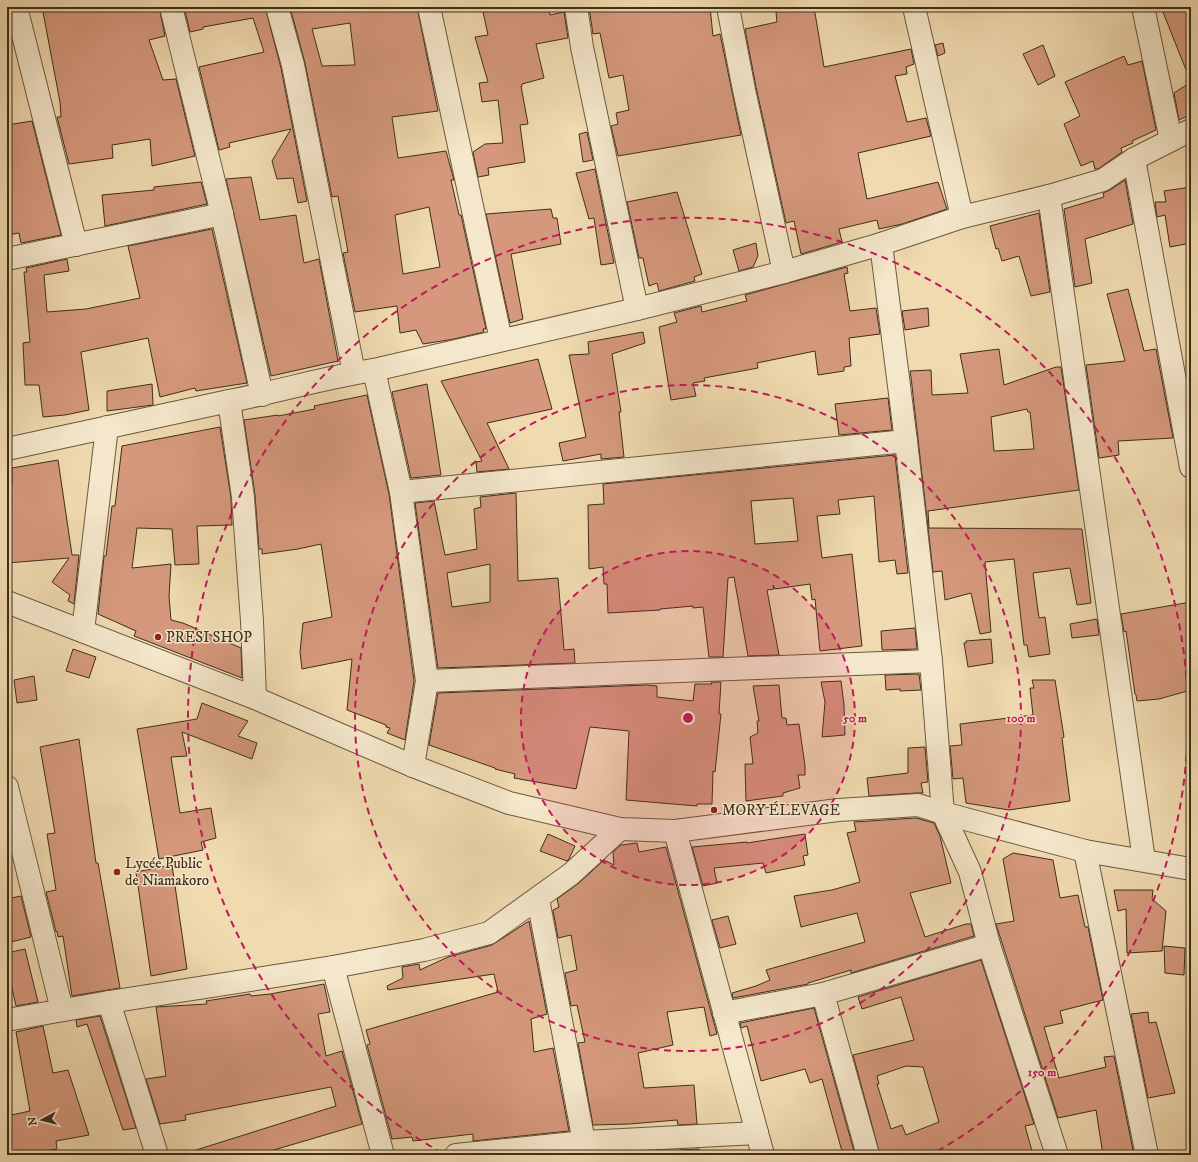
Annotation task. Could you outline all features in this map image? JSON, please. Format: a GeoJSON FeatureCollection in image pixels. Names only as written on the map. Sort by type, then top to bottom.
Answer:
{"type":"FeatureCollection","features":[{"type":"Feature","properties":{"kind":"street"},"geometry":{"type":"LineString","coordinates":[[16,7],[76,245]]}},
{"type":"Feature","properties":{"kind":"street"},"geometry":{"type":"LineString","coordinates":[[171,7],[222,214],[262,395]]}},
{"type":"Feature","properties":{"kind":"street"},"geometry":{"type":"LineString","coordinates":[[277,7],[293,64],[364,371],[400,492],[427,681],[413,766]]}},
{"type":"Feature","properties":{"kind":"street"},"geometry":{"type":"LineString","coordinates":[[429,7],[501,340]]}},
{"type":"Feature","properties":{"kind":"street"},"geometry":{"type":"LineString","coordinates":[[576,7],[582,47],[637,309]]}},
{"type":"Feature","properties":{"kind":"street"},"geometry":{"type":"LineString","coordinates":[[728,7],[744,90],[784,272]]}},
{"type":"Feature","properties":{"kind":"street"},"geometry":{"type":"LineString","coordinates":[[914,7],[962,217]]}},
{"type":"Feature","properties":{"kind":"street"},"geometry":{"type":"LineString","coordinates":[[1143,7],[1171,140]]}},
{"type":"Feature","properties":{"kind":"street"},"geometry":{"type":"LineString","coordinates":[[7,449],[262,395],[637,309],[784,272],[881,244],[962,217],[1049,196],[1104,180],[1134,159],[1191,130]]}},
{"type":"Feature","properties":{"kind":"street"},"geometry":{"type":"LineString","coordinates":[[1134,159],[1191,467]]}},
{"type":"Feature","properties":{"kind":"street"},"geometry":{"type":"LineString","coordinates":[[1049,196],[1144,860]]}},
{"type":"Feature","properties":{"kind":"street"},"geometry":{"type":"LineString","coordinates":[[7,259],[222,214]]}},
{"type":"Feature","properties":{"kind":"street"},"geometry":{"type":"LineString","coordinates":[[881,244],[906,441],[931,661],[943,814],[970,872],[989,945],[1057,1155]]}},
{"type":"Feature","properties":{"kind":"street"},"geometry":{"type":"LineString","coordinates":[[229,401],[243,497],[252,621],[255,698]]}},
{"type":"Feature","properties":{"kind":"street"},"geometry":{"type":"LineString","coordinates":[[83,631],[107,427]]}},
{"type":"Feature","properties":{"kind":"street"},"geometry":{"type":"LineString","coordinates":[[400,492],[906,441]]}},
{"type":"Feature","properties":{"kind":"street"},"geometry":{"type":"LineString","coordinates":[[7,602],[255,698],[413,766],[509,803],[620,829],[675,831],[838,810],[918,805],[943,814],[1085,851],[1191,869]]}},
{"type":"Feature","properties":{"kind":"street"},"geometry":{"type":"LineString","coordinates":[[427,681],[931,661]]}},
{"type":"Feature","properties":{"kind":"street"},"geometry":{"type":"LineString","coordinates":[[7,787],[62,1010]]}},
{"type":"Feature","properties":{"kind":"street"},"geometry":{"type":"LineString","coordinates":[[7,1020],[424,950],[489,933],[571,874],[620,829]]}},
{"type":"Feature","properties":{"kind":"street"},"geometry":{"type":"LineString","coordinates":[[675,831],[763,1155]]}},
{"type":"Feature","properties":{"kind":"street"},"geometry":{"type":"LineString","coordinates":[[1085,851],[1147,1155]]}},
{"type":"Feature","properties":{"kind":"street"},"geometry":{"type":"LineString","coordinates":[[538,899],[584,1142]]}},
{"type":"Feature","properties":{"kind":"street"},"geometry":{"type":"LineString","coordinates":[[724,1013],[823,994],[989,945]]}},
{"type":"Feature","properties":{"kind":"street"},"geometry":{"type":"LineString","coordinates":[[333,966],[383,1155]]}},
{"type":"Feature","properties":{"kind":"street"},"geometry":{"type":"LineString","coordinates":[[823,994],[868,1155]]}},
{"type":"Feature","properties":{"kind":"street"},"geometry":{"type":"LineString","coordinates":[[109,1002],[157,1155]]}},
{"type":"Feature","properties":{"kind":"street"},"geometry":{"type":"LineString","coordinates":[[456,1155],[584,1142],[757,1133]]}},
{"type":"Feature","properties":{"kind":"building"},"geometry":{"type":"Polygon","coordinates":[[[42,7],[159,7],[165,36],[149,40],[163,80],[176,79],[195,156],[152,166],[150,139],[112,145],[113,158],[69,164],[57,117],[61,117],[60,102],[42,7]]]}},
{"type":"Feature","properties":{"kind":"building"},"geometry":{"type":"Polygon","coordinates":[[[184,7],[265,7],[281,68],[307,201],[298,203],[293,178],[277,179],[272,161],[291,129],[229,143],[230,147],[219,150],[199,67],[264,52],[253,18],[203,27],[203,29],[190,32],[184,7]]]}},
{"type":"Feature","properties":{"kind":"building"},"geometry":{"type":"Polygon","coordinates":[[[290,7],[417,7],[438,111],[392,117],[398,158],[446,151],[454,180],[451,180],[459,215],[461,215],[486,329],[483,329],[484,332],[423,344],[416,330],[400,333],[397,306],[355,312],[343,253],[348,252],[338,196],[332,197],[305,63],[290,7]],[[350,23],[312,29],[322,66],[355,65],[350,23]],[[429,207],[395,215],[403,274],[440,267],[429,207]]]}},
{"type":"Feature","properties":{"kind":"building"},"geometry":{"type":"Polygon","coordinates":[[[482,7],[548,7],[550,15],[564,12],[568,38],[536,44],[544,78],[522,84],[521,86],[528,124],[520,125],[525,162],[488,168],[489,175],[478,177],[473,152],[485,144],[503,143],[498,100],[482,102],[479,83],[488,82],[475,37],[488,35],[482,7]]]}},
{"type":"Feature","properties":{"kind":"building"},"geometry":{"type":"Polygon","coordinates":[[[589,7],[672,7],[673,12],[710,7],[713,36],[720,34],[741,135],[618,156],[611,126],[618,124],[616,113],[629,110],[623,75],[609,78],[600,33],[593,34],[589,7]]]}},
{"type":"Feature","properties":{"kind":"building"},"geometry":{"type":"Polygon","coordinates":[[[814,7],[824,67],[911,49],[914,64],[906,67],[907,74],[895,76],[907,122],[926,118],[931,136],[858,153],[867,199],[938,182],[947,209],[902,224],[879,229],[877,220],[839,229],[842,242],[801,254],[794,221],[786,223],[756,87],[745,29],[777,22],[776,12],[814,7]]]}},
{"type":"Feature","properties":{"kind":"building"},"geometry":{"type":"Polygon","coordinates":[[[1161,7],[1191,7],[1191,80],[1190,80],[1161,7]]]}},
{"type":"Feature","properties":{"kind":"building"},"geometry":{"type":"Polygon","coordinates":[[[943,43],[945,53],[938,56],[935,45],[943,43]]]}},
{"type":"Feature","properties":{"kind":"building"},"geometry":{"type":"Polygon","coordinates":[[[1043,45],[1055,76],[1038,85],[1023,54],[1043,45]]]}},
{"type":"Feature","properties":{"kind":"building"},"geometry":{"type":"Polygon","coordinates":[[[1124,56],[1128,65],[1142,61],[1156,130],[1121,148],[1122,152],[1098,169],[1095,169],[1093,161],[1081,166],[1064,124],[1080,116],[1065,82],[1124,56]]]}},
{"type":"Feature","properties":{"kind":"building"},"geometry":{"type":"Polygon","coordinates":[[[1191,82],[1191,114],[1179,120],[1174,93],[1191,82]]]}},
{"type":"Feature","properties":{"kind":"building"},"geometry":{"type":"Polygon","coordinates":[[[32,121],[61,235],[21,243],[19,233],[7,235],[7,125],[32,121]]]}},
{"type":"Feature","properties":{"kind":"building"},"geometry":{"type":"Polygon","coordinates":[[[587,132],[593,160],[583,162],[579,134],[587,132]]]}},
{"type":"Feature","properties":{"kind":"building"},"geometry":{"type":"Polygon","coordinates":[[[595,169],[614,263],[601,265],[594,218],[589,219],[576,173],[595,169]]]}},
{"type":"Feature","properties":{"kind":"building"},"geometry":{"type":"Polygon","coordinates":[[[251,177],[260,220],[296,215],[304,263],[319,259],[338,361],[271,376],[226,179],[251,177]]]}},
{"type":"Feature","properties":{"kind":"building"},"geometry":{"type":"Polygon","coordinates":[[[1125,180],[1133,224],[1085,239],[1092,283],[1075,287],[1064,209],[1104,197],[1103,193],[1125,180]]]}},
{"type":"Feature","properties":{"kind":"building"},"geometry":{"type":"Polygon","coordinates":[[[201,182],[207,204],[105,226],[102,195],[154,190],[154,187],[201,182]]]}},
{"type":"Feature","properties":{"kind":"building"},"geometry":{"type":"Polygon","coordinates":[[[1191,187],[1191,243],[1170,247],[1165,215],[1157,217],[1155,202],[1166,202],[1164,191],[1191,187]]]}},
{"type":"Feature","properties":{"kind":"building"},"geometry":{"type":"Polygon","coordinates":[[[677,192],[702,274],[694,277],[695,281],[659,291],[657,283],[649,286],[643,258],[639,258],[627,202],[677,192]]]}},
{"type":"Feature","properties":{"kind":"building"},"geometry":{"type":"Polygon","coordinates":[[[551,209],[553,218],[557,218],[561,244],[511,254],[523,319],[510,323],[486,214],[551,209]]]}},
{"type":"Feature","properties":{"kind":"building"},"geometry":{"type":"Polygon","coordinates":[[[1039,213],[1050,292],[1031,296],[1019,256],[1002,261],[998,248],[996,249],[990,226],[1039,213]]]}},
{"type":"Feature","properties":{"kind":"building"},"geometry":{"type":"Polygon","coordinates":[[[212,229],[247,383],[196,391],[195,388],[160,397],[148,338],[81,352],[89,410],[65,415],[43,417],[39,385],[25,385],[23,343],[30,342],[24,272],[27,272],[26,268],[67,259],[69,271],[44,275],[47,312],[86,309],[140,298],[128,246],[212,229]]]}},
{"type":"Feature","properties":{"kind":"building"},"geometry":{"type":"Polygon","coordinates":[[[756,243],[758,256],[753,267],[739,271],[733,250],[756,243]]]}},
{"type":"Feature","properties":{"kind":"building"},"geometry":{"type":"Polygon","coordinates":[[[847,267],[848,273],[844,274],[850,311],[876,308],[880,334],[849,338],[851,366],[844,367],[844,371],[818,375],[815,351],[757,363],[758,368],[704,378],[705,381],[693,383],[696,396],[671,400],[659,327],[677,322],[674,313],[701,306],[702,312],[747,301],[745,295],[847,267]]]}},
{"type":"Feature","properties":{"kind":"building"},"geometry":{"type":"Polygon","coordinates":[[[1128,289],[1144,351],[1156,349],[1173,438],[1118,441],[1119,455],[1099,458],[1086,365],[1125,361],[1107,294],[1128,289]]]}},
{"type":"Feature","properties":{"kind":"building"},"geometry":{"type":"Polygon","coordinates":[[[928,308],[929,326],[905,330],[902,311],[928,308]]]}},
{"type":"Feature","properties":{"kind":"building"},"geometry":{"type":"Polygon","coordinates":[[[643,332],[645,343],[612,354],[621,412],[619,412],[624,457],[601,459],[601,454],[563,461],[559,443],[586,437],[569,355],[589,354],[588,342],[643,332]]]}},
{"type":"Feature","properties":{"kind":"building"},"geometry":{"type":"Polygon","coordinates":[[[999,349],[1004,385],[1056,367],[1061,367],[1079,490],[928,511],[929,528],[1082,529],[1091,603],[1077,605],[1070,568],[1033,573],[1039,618],[1045,617],[1050,654],[1029,657],[1027,645],[1024,645],[1014,559],[985,562],[991,632],[980,634],[971,593],[945,600],[942,571],[933,572],[910,371],[931,370],[932,395],[968,393],[960,354],[999,349]],[[1027,409],[991,417],[994,451],[1034,449],[1030,412],[1028,412],[1027,409]]]}},
{"type":"Feature","properties":{"kind":"building"},"geometry":{"type":"Polygon","coordinates":[[[538,359],[552,409],[487,423],[509,469],[477,472],[476,462],[482,461],[441,381],[538,359]]]}},
{"type":"Feature","properties":{"kind":"building"},"geometry":{"type":"Polygon","coordinates":[[[152,384],[153,405],[107,411],[107,391],[152,384]]]}},
{"type":"Feature","properties":{"kind":"building"},"geometry":{"type":"Polygon","coordinates":[[[427,384],[441,475],[411,478],[392,392],[427,384]]]}},
{"type":"Feature","properties":{"kind":"building"},"geometry":{"type":"Polygon","coordinates":[[[367,395],[389,494],[414,681],[405,740],[387,733],[390,728],[386,727],[386,725],[347,710],[352,659],[302,669],[300,652],[303,623],[332,617],[321,544],[262,554],[262,549],[259,549],[255,495],[244,420],[278,416],[315,409],[314,406],[367,395]]]}},
{"type":"Feature","properties":{"kind":"building"},"geometry":{"type":"Polygon","coordinates":[[[888,398],[892,430],[839,435],[835,404],[888,398]]]}},
{"type":"Feature","properties":{"kind":"building"},"geometry":{"type":"Polygon","coordinates":[[[220,427],[231,498],[232,525],[197,526],[199,564],[175,565],[172,529],[137,528],[132,568],[171,564],[169,596],[171,620],[183,623],[241,648],[242,678],[134,636],[136,631],[98,614],[104,556],[106,556],[112,506],[115,506],[122,446],[220,427]]]}},
{"type":"Feature","properties":{"kind":"building"},"geometry":{"type":"Polygon","coordinates":[[[895,455],[908,573],[897,574],[895,560],[879,562],[874,496],[838,500],[840,514],[817,516],[822,558],[852,554],[862,646],[820,651],[815,599],[812,600],[810,584],[775,589],[773,585],[774,589],[767,590],[779,655],[748,656],[734,577],[728,578],[723,657],[709,657],[703,607],[693,608],[693,606],[660,610],[608,613],[607,584],[604,584],[603,567],[589,569],[588,505],[604,504],[603,484],[895,455]],[[793,498],[751,501],[755,544],[798,541],[793,498]]]}},
{"type":"Feature","properties":{"kind":"building"},"geometry":{"type":"Polygon","coordinates":[[[58,460],[72,555],[79,555],[74,604],[68,601],[70,595],[52,582],[69,558],[7,563],[7,485],[12,485],[12,468],[58,460]]]}},
{"type":"Feature","properties":{"kind":"building"},"geometry":{"type":"Polygon","coordinates":[[[516,493],[518,581],[558,578],[564,650],[574,649],[575,663],[438,668],[415,503],[434,501],[445,555],[477,549],[474,509],[481,507],[480,497],[516,493]],[[490,564],[447,573],[452,607],[490,602],[490,564]]]}},
{"type":"Feature","properties":{"kind":"building"},"geometry":{"type":"Polygon","coordinates":[[[1191,602],[1191,690],[1159,699],[1137,701],[1126,631],[1124,632],[1121,614],[1191,602]]]}},
{"type":"Feature","properties":{"kind":"building"},"geometry":{"type":"Polygon","coordinates":[[[1097,619],[1099,635],[1072,638],[1070,624],[1097,619]]]}},
{"type":"Feature","properties":{"kind":"building"},"geometry":{"type":"Polygon","coordinates":[[[915,628],[917,649],[882,650],[881,631],[915,628]]]}},
{"type":"Feature","properties":{"kind":"building"},"geometry":{"type":"Polygon","coordinates":[[[991,639],[993,663],[968,667],[964,643],[966,643],[966,641],[991,639]]]}},
{"type":"Feature","properties":{"kind":"building"},"geometry":{"type":"Polygon","coordinates":[[[73,649],[96,657],[89,678],[66,671],[73,649]]]}},
{"type":"Feature","properties":{"kind":"building"},"geometry":{"type":"Polygon","coordinates":[[[919,674],[921,690],[886,690],[885,675],[919,674]]]}},
{"type":"Feature","properties":{"kind":"building"},"geometry":{"type":"Polygon","coordinates":[[[34,676],[37,700],[17,703],[14,680],[34,676]]]}},
{"type":"Feature","properties":{"kind":"building"},"geometry":{"type":"Polygon","coordinates":[[[1032,680],[1055,680],[1064,737],[1062,738],[1070,801],[1009,810],[966,803],[963,778],[953,779],[950,746],[962,745],[960,724],[1033,715],[1030,688],[1034,688],[1032,680]]]}},
{"type":"Feature","properties":{"kind":"building"},"geometry":{"type":"Polygon","coordinates":[[[841,681],[844,705],[845,735],[822,737],[825,702],[821,682],[841,681]]]}},
{"type":"Feature","properties":{"kind":"building"},"geometry":{"type":"Polygon","coordinates":[[[711,682],[721,682],[719,714],[721,714],[715,772],[713,771],[712,804],[697,804],[697,806],[626,800],[629,731],[590,727],[576,789],[514,778],[515,774],[495,769],[429,745],[438,693],[647,685],[657,686],[657,697],[693,701],[695,684],[712,684],[711,682]]]}},
{"type":"Feature","properties":{"kind":"building"},"geometry":{"type":"Polygon","coordinates":[[[779,685],[782,718],[786,718],[787,725],[799,724],[805,775],[798,775],[800,788],[783,793],[783,796],[746,801],[745,764],[753,764],[750,737],[758,733],[757,721],[759,721],[753,686],[779,685]]]}},
{"type":"Feature","properties":{"kind":"building"},"geometry":{"type":"Polygon","coordinates":[[[202,703],[248,721],[238,736],[257,743],[252,759],[182,732],[187,756],[171,757],[180,813],[211,808],[216,838],[201,842],[203,850],[159,859],[137,729],[197,719],[202,703]]]}},
{"type":"Feature","properties":{"kind":"building"},"geometry":{"type":"Polygon","coordinates":[[[79,739],[96,863],[98,863],[120,988],[72,996],[63,936],[58,937],[57,931],[56,932],[46,892],[56,890],[47,834],[55,833],[40,747],[79,739]]]}},
{"type":"Feature","properties":{"kind":"building"},"geometry":{"type":"Polygon","coordinates":[[[925,747],[928,782],[921,783],[923,793],[869,796],[867,778],[908,773],[908,748],[925,747]]]}},
{"type":"Feature","properties":{"kind":"building"},"geometry":{"type":"Polygon","coordinates":[[[916,818],[934,823],[940,836],[951,883],[910,893],[925,937],[966,924],[971,924],[974,936],[851,973],[851,970],[808,984],[733,998],[732,993],[770,980],[766,970],[865,942],[857,913],[801,927],[794,896],[832,890],[860,882],[847,833],[856,831],[854,822],[916,818]]]}},
{"type":"Feature","properties":{"kind":"building"},"geometry":{"type":"Polygon","coordinates":[[[548,834],[575,846],[567,861],[540,851],[548,834]]]}},
{"type":"Feature","properties":{"kind":"building"},"geometry":{"type":"Polygon","coordinates":[[[805,834],[808,855],[803,856],[805,865],[766,873],[763,863],[714,868],[717,883],[703,886],[692,847],[747,843],[805,834]]]}},
{"type":"Feature","properties":{"kind":"building"},"geometry":{"type":"Polygon","coordinates":[[[637,843],[639,852],[666,847],[717,1034],[710,1036],[704,1007],[667,1012],[673,1045],[638,1053],[644,1088],[694,1085],[697,1124],[678,1125],[677,1120],[593,1125],[578,1043],[585,1042],[577,1005],[571,1006],[565,973],[577,970],[571,935],[558,938],[553,910],[559,907],[557,899],[579,883],[604,860],[614,865],[613,852],[621,845],[637,843]]]}},
{"type":"Feature","properties":{"kind":"building"},"geometry":{"type":"Polygon","coordinates":[[[1013,853],[1053,860],[1060,898],[1078,895],[1085,927],[1088,927],[1103,1000],[1060,1011],[1063,1023],[1044,1027],[1059,1078],[1106,1067],[1104,1057],[1114,1056],[1134,1155],[1103,1155],[1096,1110],[1058,1118],[996,924],[1014,921],[1003,859],[1013,853]]]}},
{"type":"Feature","properties":{"kind":"building"},"geometry":{"type":"Polygon","coordinates":[[[172,865],[187,969],[151,976],[136,872],[172,865]]]}},
{"type":"Feature","properties":{"kind":"building"},"geometry":{"type":"Polygon","coordinates":[[[1114,890],[1153,890],[1152,899],[1166,911],[1162,951],[1127,953],[1126,909],[1118,911],[1114,890]]]}},
{"type":"Feature","properties":{"kind":"building"},"geometry":{"type":"Polygon","coordinates":[[[21,896],[31,937],[11,942],[7,925],[7,899],[21,896]]]}},
{"type":"Feature","properties":{"kind":"building"},"geometry":{"type":"Polygon","coordinates":[[[728,916],[736,944],[720,948],[712,920],[728,916]]]}},
{"type":"Feature","properties":{"kind":"building"},"geometry":{"type":"Polygon","coordinates":[[[529,921],[547,1014],[531,1019],[534,1052],[553,1048],[569,1131],[473,1141],[473,1134],[413,1141],[412,1137],[392,1139],[367,1045],[370,1044],[366,1030],[498,992],[494,974],[388,990],[387,986],[403,978],[402,967],[419,964],[420,970],[448,957],[492,945],[529,921]]]}},
{"type":"Feature","properties":{"kind":"building"},"geometry":{"type":"Polygon","coordinates":[[[1164,946],[1185,948],[1184,975],[1165,973],[1164,946]]]}},
{"type":"Feature","properties":{"kind":"building"},"geometry":{"type":"Polygon","coordinates":[[[25,949],[38,1002],[16,1006],[7,966],[7,953],[25,949]]]}},
{"type":"Feature","properties":{"kind":"building"},"geometry":{"type":"Polygon","coordinates":[[[981,960],[1034,1124],[1025,1126],[1032,1151],[984,1155],[880,1155],[853,1055],[914,1040],[901,997],[862,1009],[858,997],[981,960]],[[906,1066],[877,1076],[879,1084],[877,1084],[891,1129],[902,1125],[906,1135],[939,1122],[923,1067],[906,1066]]]}},
{"type":"Feature","properties":{"kind":"building"},"geometry":{"type":"Polygon","coordinates":[[[324,984],[330,1012],[318,1014],[326,1056],[342,1051],[362,1124],[257,1155],[194,1155],[193,1151],[336,1106],[331,1087],[185,1115],[186,1120],[160,1124],[146,1079],[166,1076],[156,1007],[207,1004],[206,1001],[250,994],[251,996],[270,994],[324,984]]]}},
{"type":"Feature","properties":{"kind":"building"},"geometry":{"type":"Polygon","coordinates":[[[814,1008],[855,1155],[843,1155],[822,1079],[810,1083],[805,1069],[761,1081],[747,1026],[741,1028],[740,1023],[814,1008]]]}},
{"type":"Feature","properties":{"kind":"building"},"geometry":{"type":"Polygon","coordinates":[[[1148,1012],[1149,1023],[1156,1022],[1175,1093],[1148,1098],[1131,1014],[1148,1012]]]}},
{"type":"Feature","properties":{"kind":"building"},"geometry":{"type":"Polygon","coordinates":[[[100,1016],[136,1128],[123,1130],[87,1024],[77,1027],[76,1020],[100,1016]]]}},
{"type":"Feature","properties":{"kind":"building"},"geometry":{"type":"Polygon","coordinates":[[[43,1026],[53,1073],[68,1070],[89,1135],[56,1141],[57,1149],[23,1155],[7,1155],[7,1116],[30,1111],[16,1032],[43,1026]]]}},
{"type":"Feature","properties":{"kind":"building"},"geometry":{"type":"Polygon","coordinates":[[[699,1149],[699,1155],[680,1155],[680,1150],[699,1149]]]}},
{"type":"Feature","properties":{"kind":"place","name":"PRESI SHOP"},"geometry":{"type":"Point","coordinates":[158,637]}},
{"type":"Feature","properties":{"kind":"place","name":"MORY ÉLEVAGE"},"geometry":{"type":"Point","coordinates":[714,810]}},
{"type":"Feature","properties":{"kind":"place","name":"Lycée Public de Niamakoro"},"geometry":{"type":"Point","coordinates":[117,872]}}]}
